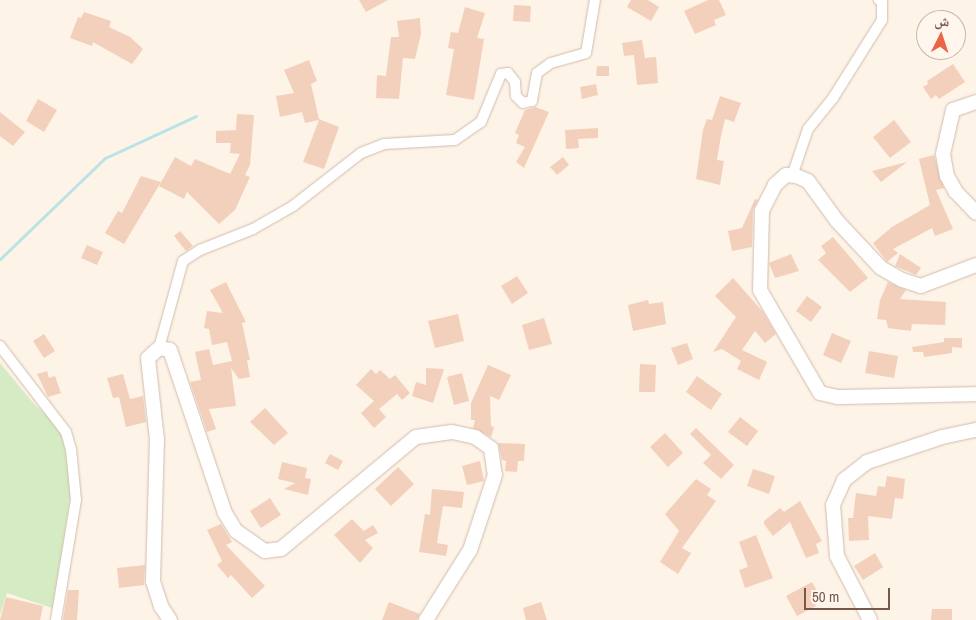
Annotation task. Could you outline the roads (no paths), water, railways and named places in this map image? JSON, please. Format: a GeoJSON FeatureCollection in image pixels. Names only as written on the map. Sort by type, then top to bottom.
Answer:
{"type":"FeatureCollection","features":[{"type":"Feature","properties":{"kind":"street"},"geometry":{"type":"LineString","coordinates":[[170,620],[162,606],[153,581],[157,440],[148,358],[159,348],[183,261],[200,250],[253,229],[293,206],[361,153],[384,144],[454,140],[481,122],[501,74],[508,73],[515,82],[516,96],[523,103],[532,101],[537,73],[551,63],[586,53],[596,0]]}},
{"type":"Feature","properties":{"kind":"street"},"geometry":{"type":"LineString","coordinates":[[792,176],[808,129],[833,98],[882,20],[882,2],[878,0]]}},
{"type":"Feature","properties":{"kind":"street"},"geometry":{"type":"LineString","coordinates":[[976,102],[953,110],[943,154],[946,176],[956,192],[976,213]]}},
{"type":"Feature","properties":{"kind":"street"},"geometry":{"type":"LineString","coordinates":[[976,265],[921,286],[902,280],[882,268],[850,234],[808,181],[792,176],[786,175],[775,185],[762,210],[760,290],[820,392],[838,397],[976,394]]}},
{"type":"Feature","properties":{"kind":"street"},"geometry":{"type":"LineString","coordinates":[[0,346],[66,432],[71,448],[76,500],[56,620]]}},
{"type":"Feature","properties":{"kind":"street"},"geometry":{"type":"LineString","coordinates":[[159,348],[170,350],[225,513],[236,531],[265,551],[281,549],[416,438],[452,432],[475,437],[492,448],[494,475],[470,550],[426,620]]}},
{"type":"Feature","properties":{"kind":"street"},"geometry":{"type":"LineString","coordinates":[[870,620],[837,556],[833,505],[844,480],[867,462],[942,437],[976,430]]}},
{"type":"Feature","properties":{"kind":"waterway"},"geometry":{"type":"LineString","coordinates":[[0,259],[105,158],[196,116]]}}]}
